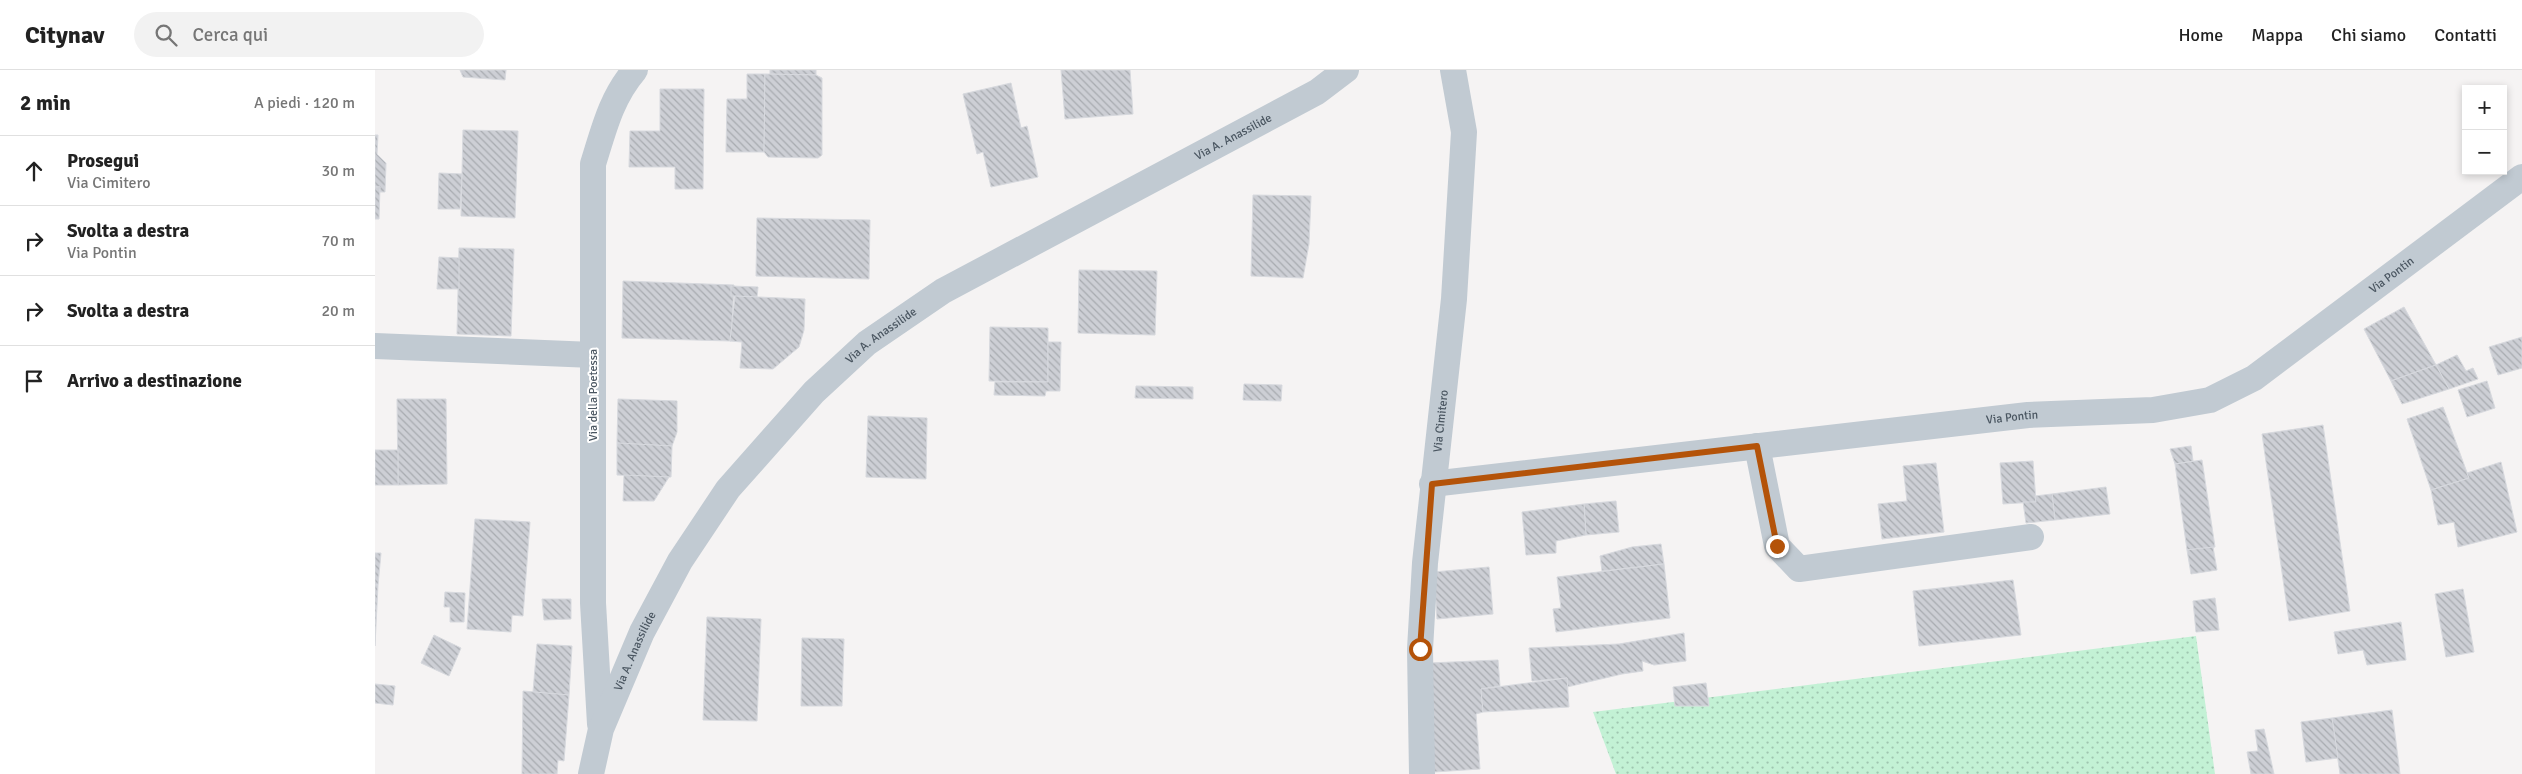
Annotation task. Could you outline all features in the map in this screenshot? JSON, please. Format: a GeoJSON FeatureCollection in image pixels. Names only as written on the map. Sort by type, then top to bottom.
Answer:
{"type":"FeatureCollection","features":[{"type":"Feature","properties":{"kind":"street","name":"Via della Poetessa"},"geometry":{"type":"LineString","coordinates":[[601,729],[593,603],[593,164],[621,87],[635,70]]}},
{"type":"Feature","properties":{"kind":"street","name":"Via A. Anassilide"},"geometry":{"type":"LineString","coordinates":[[591,774],[601,729],[642,632],[680,561],[728,489],[814,392],[867,343],[943,291],[1317,92],[1346,70]]}},
{"type":"Feature","properties":{"kind":"street","name":"Via Cimitero"},"geometry":{"type":"LineString","coordinates":[[1422,774],[1420,649],[1432,484],[1454,300],[1464,132],[1453,70]]}},
{"type":"Feature","properties":{"kind":"street","name":"Via Pontin"},"geometry":{"type":"LineString","coordinates":[[1432,484],[2028,415],[2153,410],[2210,400],[2254,378],[2522,177]]}},
{"type":"Feature","properties":{"kind":"street"},"geometry":{"type":"LineString","coordinates":[[375,346],[593,355]]}},
{"type":"Feature","properties":{"kind":"street"},"geometry":{"type":"LineString","coordinates":[[1757,446],[1777,546],[1799,569],[2031,536]]}},
{"type":"Feature","properties":{"kind":"green space"},"geometry":{"type":"Polygon","coordinates":[[[2196,636],[2215,774],[1616,774],[1593,712],[2196,636]]]}},
{"type":"Feature","properties":{"kind":"building"},"geometry":{"type":"Polygon","coordinates":[[[460,70],[506,70],[505,80],[463,77],[460,70]]]}},
{"type":"Feature","properties":{"kind":"building"},"geometry":{"type":"Polygon","coordinates":[[[770,70],[816,70],[816,75],[770,74],[770,70]]]}},
{"type":"Feature","properties":{"kind":"building"},"geometry":{"type":"Polygon","coordinates":[[[1061,70],[1130,70],[1133,114],[1065,119],[1061,70]]]}},
{"type":"Feature","properties":{"kind":"building"},"geometry":{"type":"Polygon","coordinates":[[[747,74],[765,74],[764,152],[726,152],[727,99],[747,99],[747,74]]]}},
{"type":"Feature","properties":{"kind":"building"},"geometry":{"type":"Polygon","coordinates":[[[765,74],[816,75],[822,78],[822,155],[818,158],[768,157],[764,152],[765,74]]]}},
{"type":"Feature","properties":{"kind":"building"},"geometry":{"type":"Polygon","coordinates":[[[1011,83],[1021,128],[1027,126],[1038,177],[991,187],[983,152],[977,154],[963,94],[1011,83]]]}},
{"type":"Feature","properties":{"kind":"building"},"geometry":{"type":"Polygon","coordinates":[[[660,89],[704,89],[703,189],[675,189],[675,167],[629,167],[630,131],[660,131],[660,89]]]}},
{"type":"Feature","properties":{"kind":"building"},"geometry":{"type":"Polygon","coordinates":[[[463,130],[518,131],[515,218],[461,216],[463,130]]]}},
{"type":"Feature","properties":{"kind":"building"},"geometry":{"type":"Polygon","coordinates":[[[375,135],[378,135],[377,154],[386,163],[385,192],[379,192],[380,187],[375,187],[375,135]]]}},
{"type":"Feature","properties":{"kind":"building"},"geometry":{"type":"Polygon","coordinates":[[[439,173],[462,174],[460,209],[438,209],[439,173]]]}},
{"type":"Feature","properties":{"kind":"building"},"geometry":{"type":"Polygon","coordinates":[[[375,187],[380,187],[379,219],[375,219],[375,187]]]}},
{"type":"Feature","properties":{"kind":"building"},"geometry":{"type":"Polygon","coordinates":[[[1253,195],[1311,196],[1309,244],[1303,278],[1251,276],[1253,195]]]}},
{"type":"Feature","properties":{"kind":"building"},"geometry":{"type":"Polygon","coordinates":[[[757,218],[870,220],[869,279],[756,276],[757,218]]]}},
{"type":"Feature","properties":{"kind":"building"},"geometry":{"type":"Polygon","coordinates":[[[459,248],[514,249],[511,336],[457,334],[459,248]]]}},
{"type":"Feature","properties":{"kind":"building"},"geometry":{"type":"Polygon","coordinates":[[[439,257],[459,258],[459,289],[437,289],[439,257]]]}},
{"type":"Feature","properties":{"kind":"building"},"geometry":{"type":"Polygon","coordinates":[[[1079,270],[1157,271],[1155,335],[1078,333],[1079,270]]]}},
{"type":"Feature","properties":{"kind":"building"},"geometry":{"type":"Polygon","coordinates":[[[623,281],[734,285],[731,341],[622,338],[623,281]]]}},
{"type":"Feature","properties":{"kind":"building"},"geometry":{"type":"Polygon","coordinates":[[[731,286],[758,287],[757,297],[731,296],[731,286]]]}},
{"type":"Feature","properties":{"kind":"building"},"geometry":{"type":"Polygon","coordinates":[[[735,296],[805,299],[804,330],[799,347],[773,369],[740,368],[742,342],[730,341],[735,296]]]}},
{"type":"Feature","properties":{"kind":"building"},"geometry":{"type":"Polygon","coordinates":[[[2404,307],[2436,365],[2391,381],[2364,329],[2404,307]]]}},
{"type":"Feature","properties":{"kind":"building"},"geometry":{"type":"Polygon","coordinates":[[[990,327],[1048,328],[1048,382],[989,381],[990,327]]]}},
{"type":"Feature","properties":{"kind":"building"},"geometry":{"type":"Polygon","coordinates":[[[2522,337],[2522,368],[2498,375],[2489,347],[2522,337]]]}},
{"type":"Feature","properties":{"kind":"building"},"geometry":{"type":"Polygon","coordinates":[[[1048,342],[1061,342],[1060,391],[1046,391],[1045,396],[994,395],[995,382],[1048,382],[1048,342]]]}},
{"type":"Feature","properties":{"kind":"building"},"geometry":{"type":"Polygon","coordinates":[[[2457,355],[2466,371],[2473,368],[2478,379],[2449,389],[2436,365],[2457,355]]]}},
{"type":"Feature","properties":{"kind":"building"},"geometry":{"type":"Polygon","coordinates":[[[2436,365],[2449,389],[2402,404],[2391,381],[2436,365]]]}},
{"type":"Feature","properties":{"kind":"building"},"geometry":{"type":"Polygon","coordinates":[[[2487,381],[2495,408],[2467,417],[2458,390],[2487,381]]]}},
{"type":"Feature","properties":{"kind":"building"},"geometry":{"type":"Polygon","coordinates":[[[1244,384],[1282,385],[1281,401],[1243,400],[1244,384]]]}},
{"type":"Feature","properties":{"kind":"building"},"geometry":{"type":"Polygon","coordinates":[[[1136,386],[1193,387],[1193,399],[1135,398],[1136,386]]]}},
{"type":"Feature","properties":{"kind":"building"},"geometry":{"type":"Polygon","coordinates":[[[397,399],[446,399],[447,484],[398,485],[397,399]]]}},
{"type":"Feature","properties":{"kind":"building"},"geometry":{"type":"Polygon","coordinates":[[[618,399],[677,401],[677,432],[672,446],[617,443],[618,399]]]}},
{"type":"Feature","properties":{"kind":"building"},"geometry":{"type":"Polygon","coordinates":[[[2443,407],[2469,478],[2431,490],[2407,419],[2443,407]]]}},
{"type":"Feature","properties":{"kind":"building"},"geometry":{"type":"Polygon","coordinates":[[[868,416],[927,418],[926,479],[866,477],[868,416]]]}},
{"type":"Feature","properties":{"kind":"building"},"geometry":{"type":"Polygon","coordinates":[[[2323,425],[2350,611],[2289,621],[2262,434],[2323,425]]]}},
{"type":"Feature","properties":{"kind":"building"},"geometry":{"type":"Polygon","coordinates":[[[617,443],[672,446],[671,477],[617,475],[617,443]]]}},
{"type":"Feature","properties":{"kind":"building"},"geometry":{"type":"Polygon","coordinates":[[[2191,446],[2193,461],[2175,464],[2170,449],[2191,446]]]}},
{"type":"Feature","properties":{"kind":"building"},"geometry":{"type":"Polygon","coordinates":[[[375,450],[398,450],[398,485],[375,485],[375,450]]]}},
{"type":"Feature","properties":{"kind":"building"},"geometry":{"type":"Polygon","coordinates":[[[2202,460],[2215,547],[2187,550],[2175,464],[2202,460]]]}},
{"type":"Feature","properties":{"kind":"building"},"geometry":{"type":"Polygon","coordinates":[[[2033,461],[2036,502],[2003,504],[2000,463],[2033,461]]]}},
{"type":"Feature","properties":{"kind":"building"},"geometry":{"type":"Polygon","coordinates":[[[2501,462],[2517,532],[2458,547],[2454,522],[2438,525],[2431,490],[2469,478],[2467,473],[2501,462]]]}},
{"type":"Feature","properties":{"kind":"building"},"geometry":{"type":"Polygon","coordinates":[[[1936,463],[1944,532],[1882,539],[1878,504],[1907,501],[1903,466],[1936,463]]]}},
{"type":"Feature","properties":{"kind":"building"},"geometry":{"type":"Polygon","coordinates":[[[624,475],[669,477],[654,501],[623,501],[624,475]]]}},
{"type":"Feature","properties":{"kind":"building"},"geometry":{"type":"Polygon","coordinates":[[[2106,487],[2110,514],[2055,520],[2052,494],[2106,487]]]}},
{"type":"Feature","properties":{"kind":"building"},"geometry":{"type":"Polygon","coordinates":[[[2052,494],[2055,520],[2026,523],[2023,502],[2036,502],[2035,496],[2052,494]]]}},
{"type":"Feature","properties":{"kind":"building"},"geometry":{"type":"Polygon","coordinates":[[[1616,501],[1619,532],[1586,535],[1584,504],[1616,501]]]}},
{"type":"Feature","properties":{"kind":"building"},"geometry":{"type":"Polygon","coordinates":[[[1584,504],[1586,535],[1556,541],[1556,553],[1526,555],[1522,512],[1584,504]]]}},
{"type":"Feature","properties":{"kind":"building"},"geometry":{"type":"Polygon","coordinates":[[[475,519],[530,522],[523,616],[512,615],[511,632],[467,629],[475,519]]]}},
{"type":"Feature","properties":{"kind":"building"},"geometry":{"type":"Polygon","coordinates":[[[1661,544],[1664,564],[1602,571],[1600,556],[1632,547],[1661,544]]]}},
{"type":"Feature","properties":{"kind":"building"},"geometry":{"type":"Polygon","coordinates":[[[2213,547],[2217,570],[2191,574],[2187,550],[2213,547]]]}},
{"type":"Feature","properties":{"kind":"building"},"geometry":{"type":"Polygon","coordinates":[[[375,553],[381,553],[378,585],[375,585],[375,553]]]}},
{"type":"Feature","properties":{"kind":"building"},"geometry":{"type":"Polygon","coordinates":[[[1664,564],[1670,618],[1556,632],[1553,609],[1561,608],[1557,577],[1664,564]]]}},
{"type":"Feature","properties":{"kind":"building"},"geometry":{"type":"Polygon","coordinates":[[[1489,567],[1493,614],[1437,619],[1434,572],[1489,567]]]}},
{"type":"Feature","properties":{"kind":"building"},"geometry":{"type":"Polygon","coordinates":[[[2013,580],[2021,635],[1919,646],[1913,591],[2013,580]]]}},
{"type":"Feature","properties":{"kind":"building"},"geometry":{"type":"Polygon","coordinates":[[[375,585],[378,585],[375,646],[375,585]]]}},
{"type":"Feature","properties":{"kind":"building"},"geometry":{"type":"Polygon","coordinates":[[[2463,589],[2474,652],[2446,657],[2435,594],[2463,589]]]}},
{"type":"Feature","properties":{"kind":"building"},"geometry":{"type":"Polygon","coordinates":[[[445,592],[465,593],[464,622],[450,622],[450,607],[444,607],[445,592]]]}},
{"type":"Feature","properties":{"kind":"building"},"geometry":{"type":"Polygon","coordinates":[[[2215,598],[2219,630],[2196,632],[2193,601],[2215,598]]]}},
{"type":"Feature","properties":{"kind":"building"},"geometry":{"type":"Polygon","coordinates":[[[542,599],[571,599],[571,619],[544,620],[542,599]]]}},
{"type":"Feature","properties":{"kind":"building"},"geometry":{"type":"Polygon","coordinates":[[[707,617],[761,619],[757,721],[703,720],[707,617]]]}},
{"type":"Feature","properties":{"kind":"building"},"geometry":{"type":"Polygon","coordinates":[[[2401,622],[2406,660],[2367,665],[2363,650],[2338,654],[2334,632],[2401,622]]]}},
{"type":"Feature","properties":{"kind":"building"},"geometry":{"type":"Polygon","coordinates":[[[1684,633],[1686,661],[1654,665],[1642,661],[1643,671],[1567,687],[1567,678],[1532,681],[1529,648],[1619,644],[1684,633]]]}},
{"type":"Feature","properties":{"kind":"building"},"geometry":{"type":"Polygon","coordinates":[[[434,635],[461,648],[449,676],[421,663],[434,635]]]}},
{"type":"Feature","properties":{"kind":"building"},"geometry":{"type":"Polygon","coordinates":[[[802,638],[844,639],[842,706],[801,706],[802,638]]]}},
{"type":"Feature","properties":{"kind":"building"},"geometry":{"type":"Polygon","coordinates":[[[537,644],[572,646],[569,695],[533,692],[537,644]]]}},
{"type":"Feature","properties":{"kind":"building"},"geometry":{"type":"Polygon","coordinates":[[[1498,660],[1500,686],[1481,689],[1483,712],[1476,714],[1480,769],[1434,772],[1430,663],[1498,660]]]}},
{"type":"Feature","properties":{"kind":"building"},"geometry":{"type":"Polygon","coordinates":[[[1567,678],[1569,707],[1483,712],[1481,689],[1567,678]]]}},
{"type":"Feature","properties":{"kind":"building"},"geometry":{"type":"Polygon","coordinates":[[[1706,683],[1709,706],[1675,706],[1673,687],[1706,683]]]}},
{"type":"Feature","properties":{"kind":"building"},"geometry":{"type":"Polygon","coordinates":[[[375,684],[395,686],[393,705],[375,703],[375,684]]]}},
{"type":"Feature","properties":{"kind":"building"},"geometry":{"type":"Polygon","coordinates":[[[523,691],[569,695],[564,761],[558,760],[557,774],[522,774],[523,691]]]}},
{"type":"Feature","properties":{"kind":"building"},"geometry":{"type":"Polygon","coordinates":[[[2392,710],[2400,774],[2340,774],[2332,718],[2392,710]]]}},
{"type":"Feature","properties":{"kind":"building"},"geometry":{"type":"Polygon","coordinates":[[[2332,718],[2338,758],[2306,762],[2301,722],[2332,718]]]}},
{"type":"Feature","properties":{"kind":"building"},"geometry":{"type":"Polygon","coordinates":[[[2264,729],[2274,774],[2251,774],[2247,752],[2258,751],[2255,730],[2264,729]]]}},
{"type":"Feature","properties":{"kind":"route"},"geometry":{"type":"LineString","coordinates":[[1420,649],[1432,484],[1757,446],[1777,546]]}}]}
